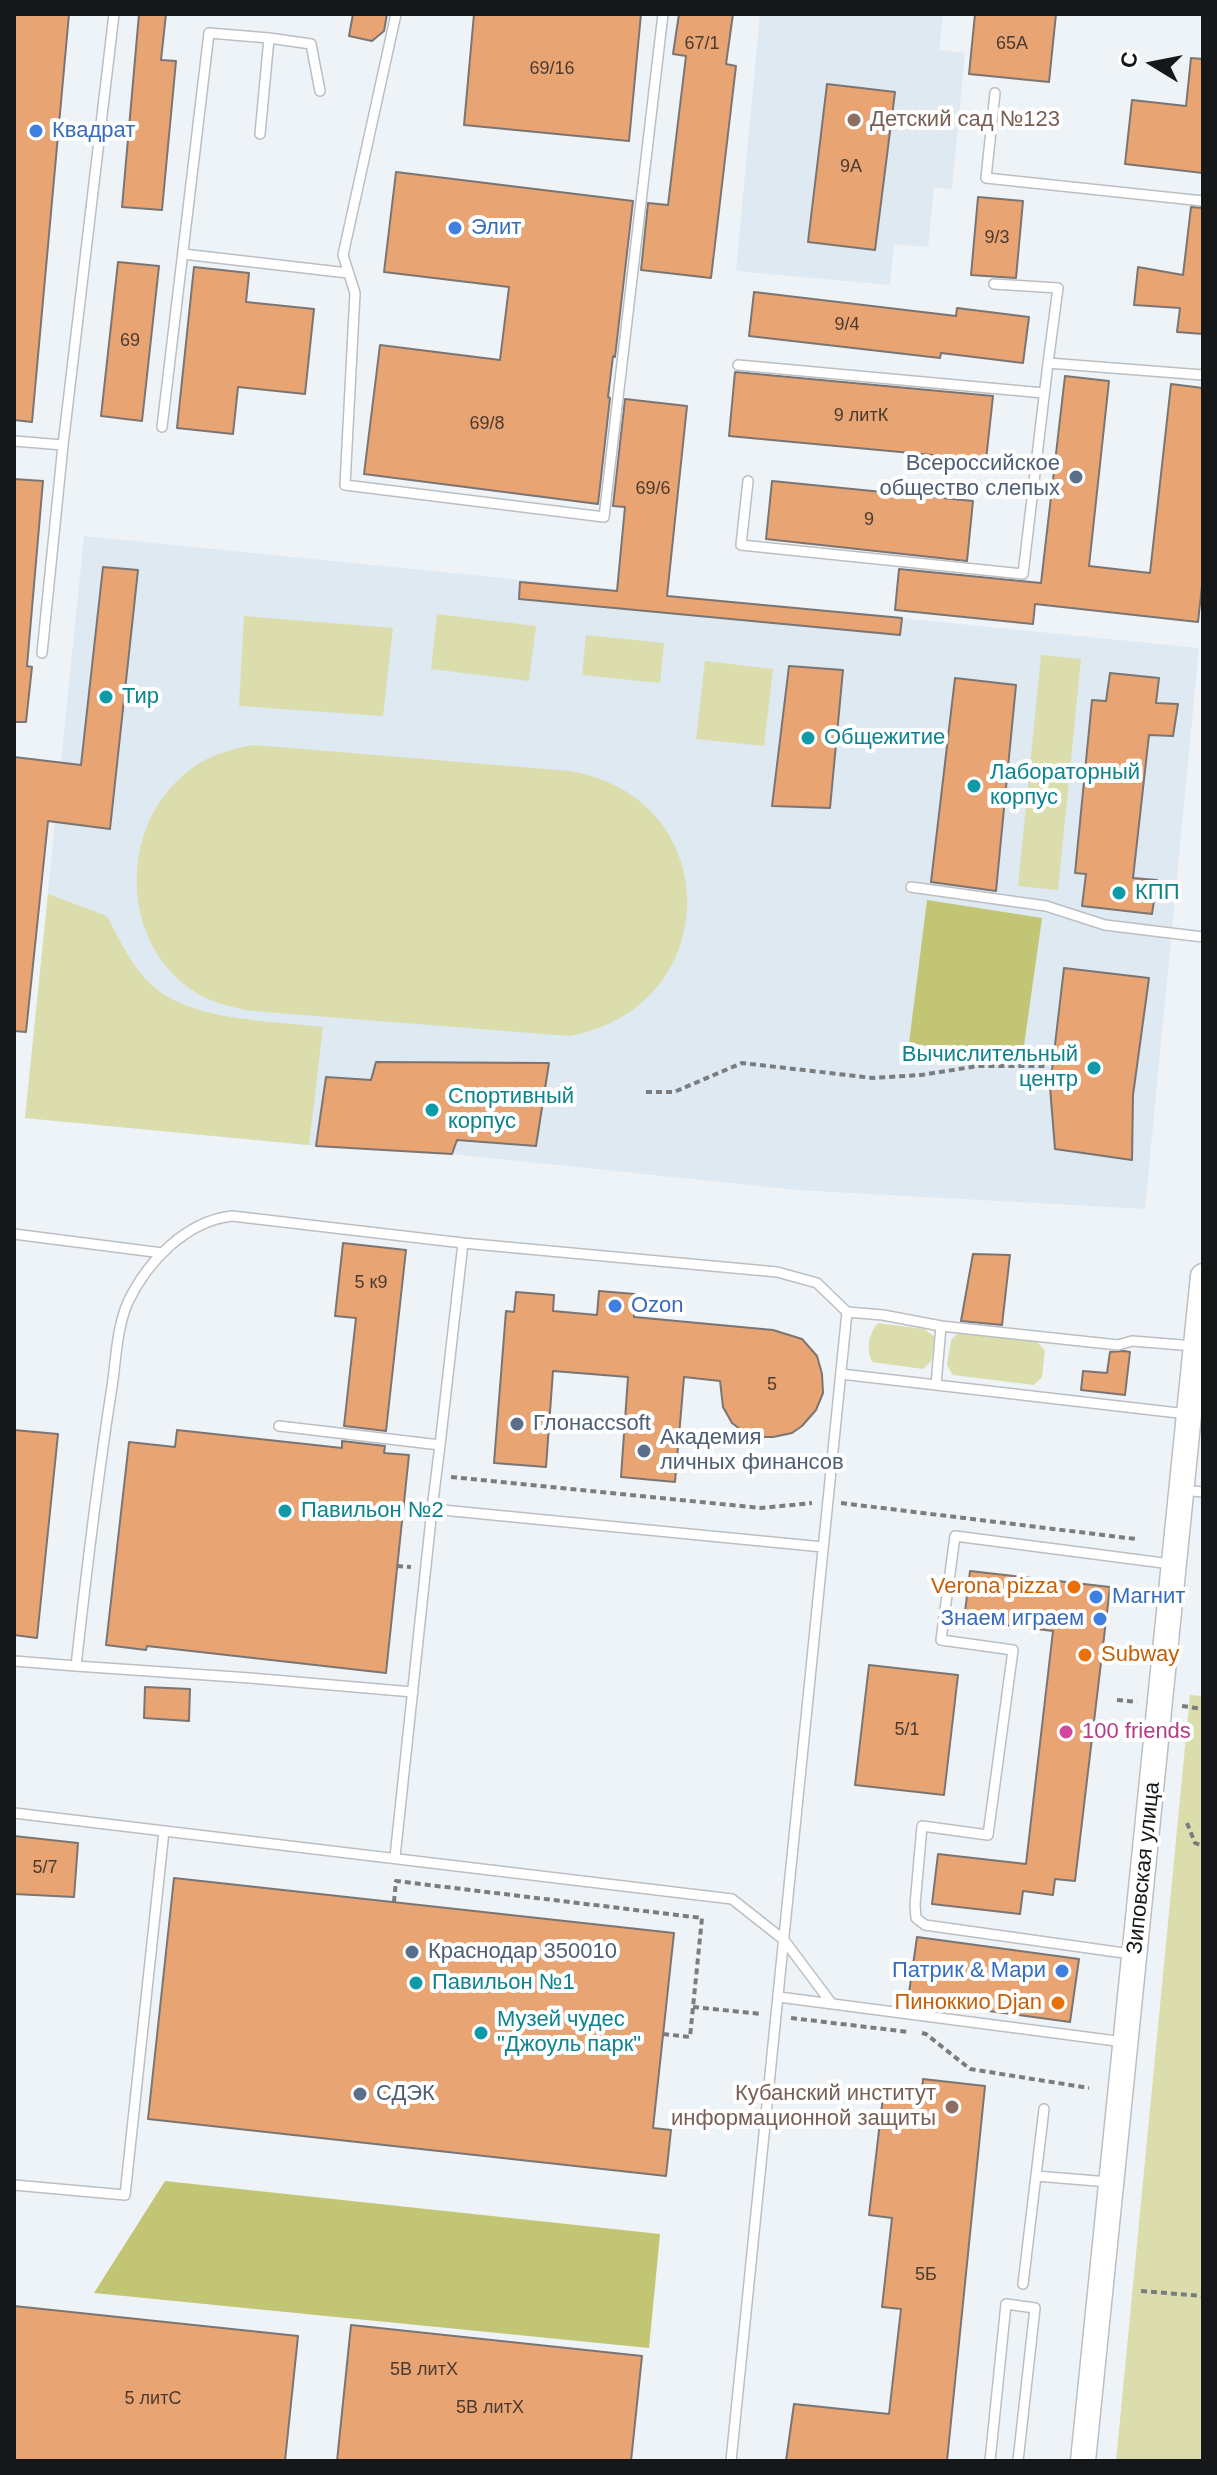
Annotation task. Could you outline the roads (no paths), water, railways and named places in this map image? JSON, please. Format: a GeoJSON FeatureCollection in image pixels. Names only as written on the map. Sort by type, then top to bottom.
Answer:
{"type":"FeatureCollection","features":[{"type":"Feature","properties":{"kind":"street","name":"Зиповская улица"},"geometry":{"type":"LineString","coordinates":[[1083,2461],[1174,1564],[1192,1491],[1189,1415],[1203,1276]]}},
{"type":"Feature","properties":{"kind":"lane"},"geometry":{"type":"LineString","coordinates":[[42,653],[63,445],[114,14]]}},
{"type":"Feature","properties":{"kind":"lane"},"geometry":{"type":"LineString","coordinates":[[396,14],[343,255],[355,293],[345,485],[604,517],[663,14]]}},
{"type":"Feature","properties":{"kind":"lane"},"geometry":{"type":"LineString","coordinates":[[162,427],[209,33],[311,44],[320,91]]}},
{"type":"Feature","properties":{"kind":"lane"},"geometry":{"type":"LineString","coordinates":[[260,134],[269,38]]}},
{"type":"Feature","properties":{"kind":"lane"},"geometry":{"type":"LineString","coordinates":[[995,93],[986,178],[1203,201]]}},
{"type":"Feature","properties":{"kind":"lane"},"geometry":{"type":"LineString","coordinates":[[183,254],[348,273]]}},
{"type":"Feature","properties":{"kind":"lane"},"geometry":{"type":"LineString","coordinates":[[748,481],[741,545],[1023,574],[1058,288],[994,284]]}},
{"type":"Feature","properties":{"kind":"lane"},"geometry":{"type":"LineString","coordinates":[[1048,363],[1203,375]]}},
{"type":"Feature","properties":{"kind":"lane"},"geometry":{"type":"LineString","coordinates":[[738,365],[1044,393]]}},
{"type":"Feature","properties":{"kind":"lane"},"geometry":{"type":"LineString","coordinates":[[14,441],[63,445]]}},
{"type":"Feature","properties":{"kind":"lane"},"geometry":{"type":"LineString","coordinates":[[911,887],[1046,906],[1105,925],[1203,937]]}},
{"type":"Feature","properties":{"kind":"lane"},"geometry":{"type":"LineString","coordinates":[[76,1666],[108,1411],[124,1314],[147,1271],[162,1253],[198,1225],[216,1218],[232,1216],[463,1243],[777,1272],[817,1283],[847,1312],[941,1326],[1118,1345],[1132,1341],[1196,1346]]}},
{"type":"Feature","properties":{"kind":"lane"},"geometry":{"type":"LineString","coordinates":[[14,1234],[162,1253]]}},
{"type":"Feature","properties":{"kind":"lane"},"geometry":{"type":"LineString","coordinates":[[390,1857],[413,1692],[463,1243]]}},
{"type":"Feature","properties":{"kind":"lane"},"geometry":{"type":"LineString","coordinates":[[731,2461],[847,1312]]}},
{"type":"Feature","properties":{"kind":"lane"},"geometry":{"type":"LineString","coordinates":[[936,1385],[941,1326]]}},
{"type":"Feature","properties":{"kind":"lane"},"geometry":{"type":"LineString","coordinates":[[841,1374],[1189,1415]]}},
{"type":"Feature","properties":{"kind":"lane"},"geometry":{"type":"LineString","coordinates":[[279,1426],[440,1445]]}},
{"type":"Feature","properties":{"kind":"lane"},"geometry":{"type":"LineString","coordinates":[[432,1509],[823,1547]]}},
{"type":"Feature","properties":{"kind":"lane"},"geometry":{"type":"LineString","coordinates":[[1135,1954],[925,1925],[916,1918],[915,1905],[922,1826],[988,1835],[1013,1650],[941,1640],[955,1536],[1174,1564]]}},
{"type":"Feature","properties":{"kind":"lane"},"geometry":{"type":"LineString","coordinates":[[14,1661],[413,1692]]}},
{"type":"Feature","properties":{"kind":"lane"},"geometry":{"type":"LineString","coordinates":[[14,1813],[732,1899],[784,1940],[832,2004]]}},
{"type":"Feature","properties":{"kind":"lane"},"geometry":{"type":"LineString","coordinates":[[14,2185],[125,2195],[164,1831]]}},
{"type":"Feature","properties":{"kind":"lane"},"geometry":{"type":"LineString","coordinates":[[779,1997],[1127,2043]]}},
{"type":"Feature","properties":{"kind":"lane"},"geometry":{"type":"LineString","coordinates":[[1023,2284],[1044,2109]]}},
{"type":"Feature","properties":{"kind":"lane"},"geometry":{"type":"LineString","coordinates":[[1036,2176],[1112,2182]]}},
{"type":"Feature","properties":{"kind":"lane"},"geometry":{"type":"LineString","coordinates":[[990,2461],[1006,2304],[1035,2308],[1018,2461]]}},
{"type":"Feature","properties":{"kind":"place","name":"Детский сад №123"},"geometry":{"type":"Point","coordinates":[854,120]}},
{"type":"Feature","properties":{"kind":"place","name":"Квадрат"},"geometry":{"type":"Point","coordinates":[36,131]}},
{"type":"Feature","properties":{"kind":"place","name":"Элит"},"geometry":{"type":"Point","coordinates":[455,228]}},
{"type":"Feature","properties":{"kind":"place","name":"Всероссийское общество слепых"},"geometry":{"type":"Point","coordinates":[1076,477]}},
{"type":"Feature","properties":{"kind":"place","name":"Тир"},"geometry":{"type":"Point","coordinates":[106,697]}},
{"type":"Feature","properties":{"kind":"place","name":"Общежитие"},"geometry":{"type":"Point","coordinates":[808,738]}},
{"type":"Feature","properties":{"kind":"place","name":"Лабораторный корпус"},"geometry":{"type":"Point","coordinates":[974,786]}},
{"type":"Feature","properties":{"kind":"place","name":"КПП"},"geometry":{"type":"Point","coordinates":[1119,893]}},
{"type":"Feature","properties":{"kind":"place","name":"Вычислительный центр"},"geometry":{"type":"Point","coordinates":[1094,1068]}},
{"type":"Feature","properties":{"kind":"place","name":"Спортивный корпус"},"geometry":{"type":"Point","coordinates":[432,1110]}},
{"type":"Feature","properties":{"kind":"place","name":"Ozon"},"geometry":{"type":"Point","coordinates":[615,1306]}},
{"type":"Feature","properties":{"kind":"place","name":"Глонассsoft"},"geometry":{"type":"Point","coordinates":[517,1424]}},
{"type":"Feature","properties":{"kind":"place","name":"Академия личных финансов"},"geometry":{"type":"Point","coordinates":[644,1451]}},
{"type":"Feature","properties":{"kind":"place","name":"Павильон №2"},"geometry":{"type":"Point","coordinates":[285,1511]}},
{"type":"Feature","properties":{"kind":"place","name":"Verona pizza"},"geometry":{"type":"Point","coordinates":[1074,1587]}},
{"type":"Feature","properties":{"kind":"place","name":"Магнит"},"geometry":{"type":"Point","coordinates":[1096,1597]}},
{"type":"Feature","properties":{"kind":"place","name":"Знаем играем"},"geometry":{"type":"Point","coordinates":[1100,1619]}},
{"type":"Feature","properties":{"kind":"place","name":"Subway"},"geometry":{"type":"Point","coordinates":[1085,1655]}},
{"type":"Feature","properties":{"kind":"place","name":"100 friends"},"geometry":{"type":"Point","coordinates":[1066,1732]}},
{"type":"Feature","properties":{"kind":"place","name":"Краснодар 350010"},"geometry":{"type":"Point","coordinates":[412,1952]}},
{"type":"Feature","properties":{"kind":"place","name":"Патрик & Мари"},"geometry":{"type":"Point","coordinates":[1062,1971]}},
{"type":"Feature","properties":{"kind":"place","name":"Павильон №1"},"geometry":{"type":"Point","coordinates":[416,1983]}},
{"type":"Feature","properties":{"kind":"place","name":"Пиноккио Djan"},"geometry":{"type":"Point","coordinates":[1058,2003]}},
{"type":"Feature","properties":{"kind":"place","name":"Музей чудес \"Джоуль парк\""},"geometry":{"type":"Point","coordinates":[481,2033]}},
{"type":"Feature","properties":{"kind":"place","name":"СДЭК"},"geometry":{"type":"Point","coordinates":[360,2094]}},
{"type":"Feature","properties":{"kind":"place","name":"Кубанский институт информационной защиты"},"geometry":{"type":"Point","coordinates":[952,2107]}}]}
